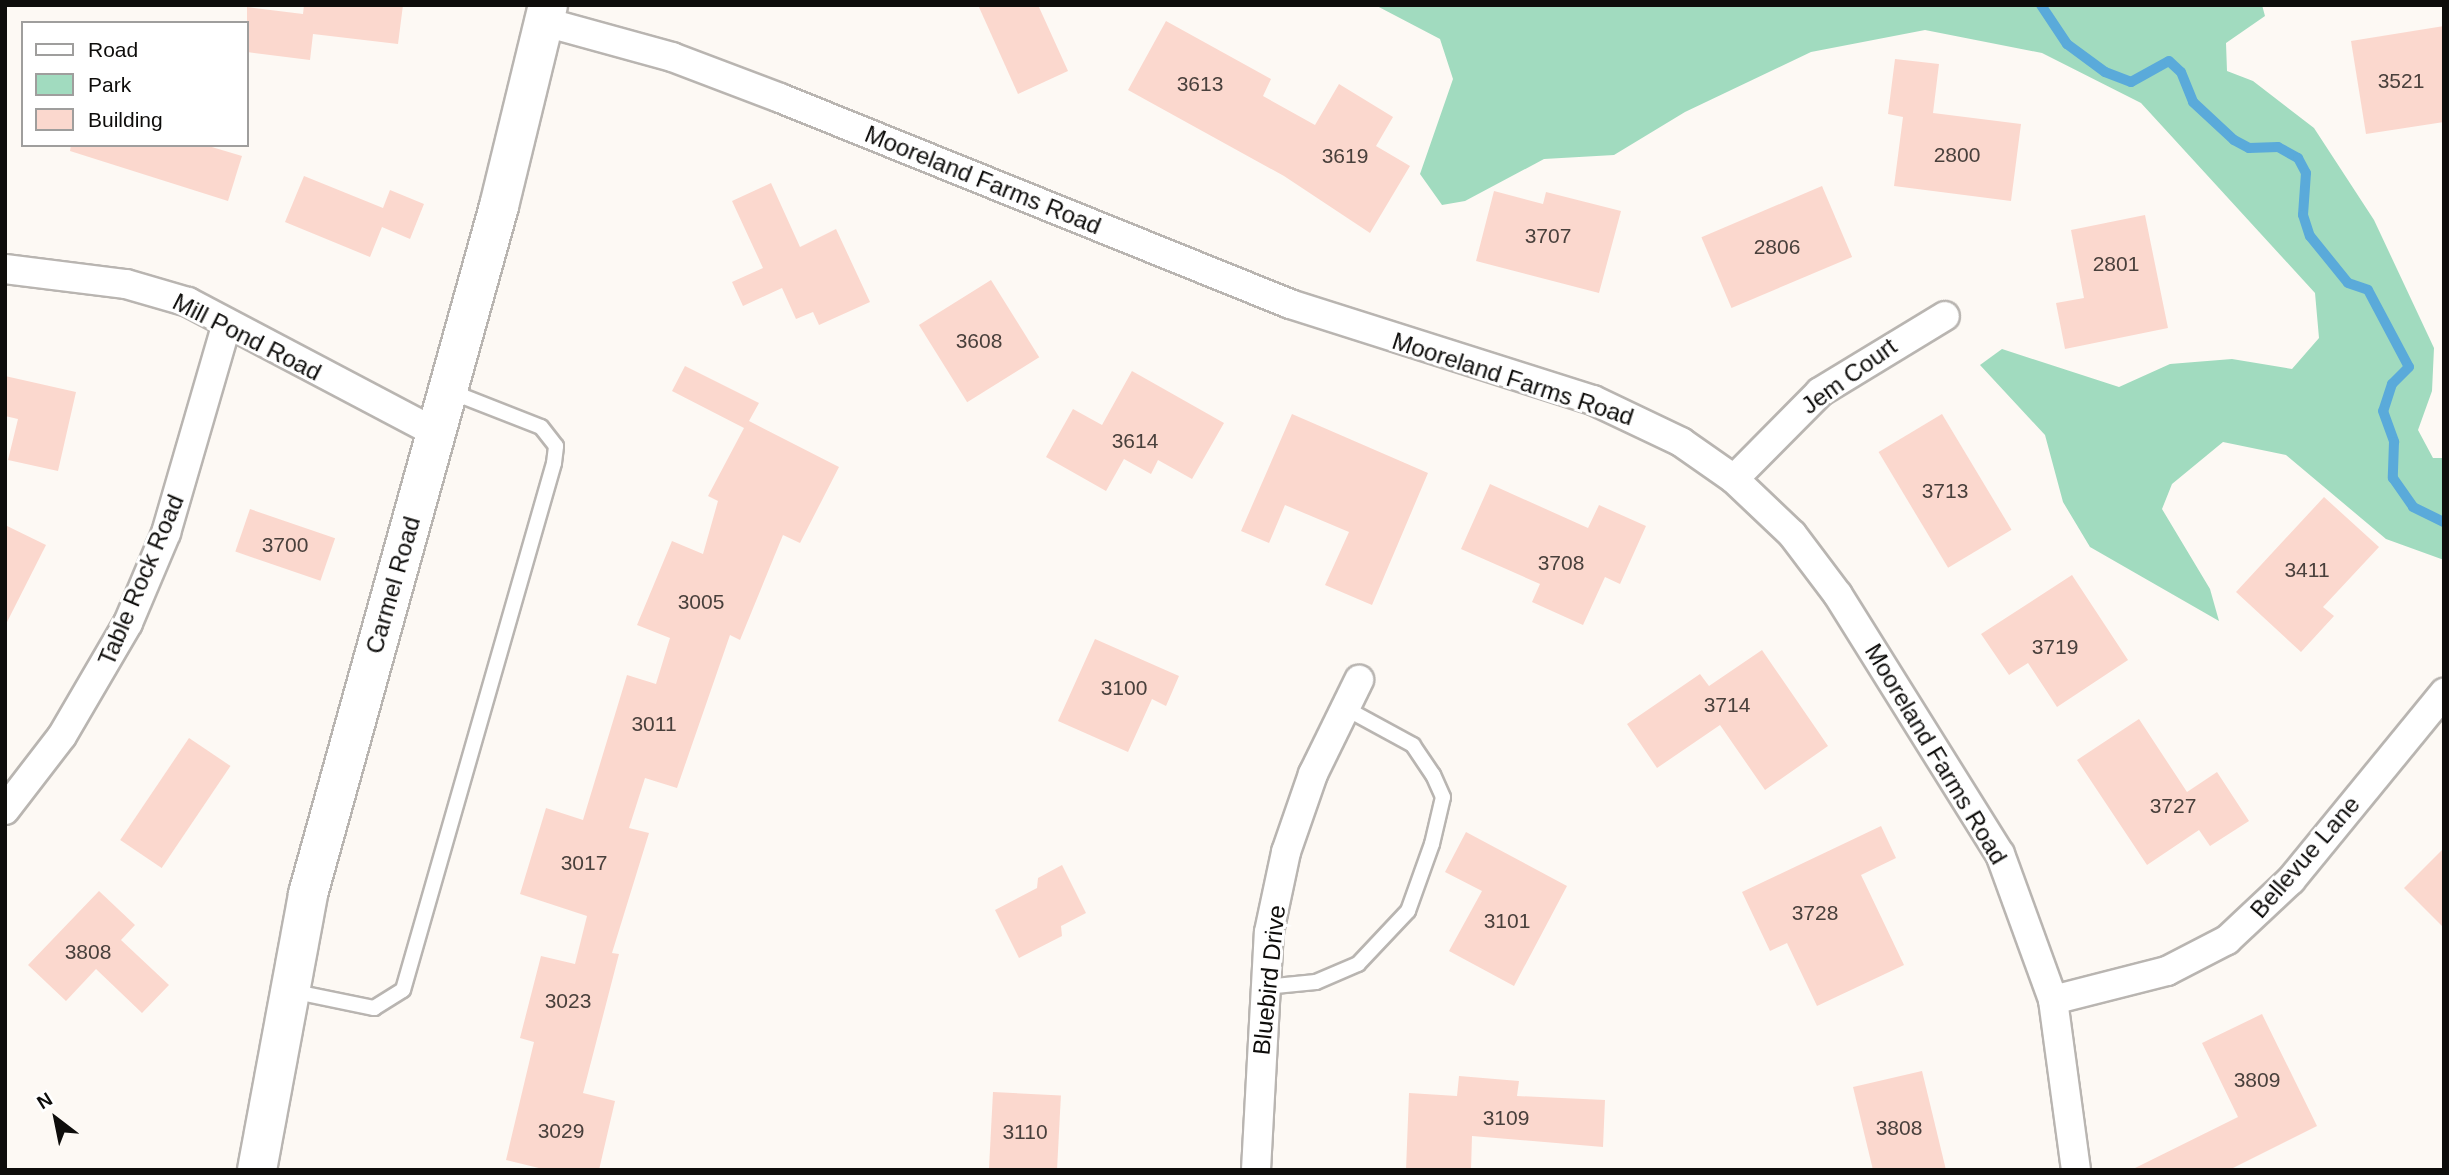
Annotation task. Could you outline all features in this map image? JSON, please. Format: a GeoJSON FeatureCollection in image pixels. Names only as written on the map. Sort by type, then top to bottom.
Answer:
{"type":"FeatureCollection","features":[{"type":"Feature","properties":{"kind":"main road","name":"Carmel Road"},"geometry":{"type":"LineString","coordinates":[[257,1170],[287,990],[342,760],[448,390],[546,14]]}},
{"type":"Feature","properties":{"kind":"street","name":"Mooreland Farms Road"},"geometry":{"type":"LineString","coordinates":[[546,14],[756,89],[1300,307],[1593,400],[1671,436],[1734,479],[1792,534],[1838,595],[1965,792],[2032,928],[2053,1000],[2076,1170]]}},
{"type":"Feature","properties":{"kind":"street","name":"Mill Pond Road"},"geometry":{"type":"LineString","coordinates":[[5,269],[127,284],[188,302],[226,326],[436,433]]}},
{"type":"Feature","properties":{"kind":"street","name":"Jem Court"},"geometry":{"type":"LineString","coordinates":[[1734,479],[1820,392],[1862,360],[1945,316]]}},
{"type":"Feature","properties":{"kind":"street","name":"Table Rock Road"},"geometry":{"type":"LineString","coordinates":[[5,810],[62,736],[128,623],[166,533],[226,326]]}},
{"type":"Feature","properties":{"kind":"street","name":"Bluebird Drive"},"geometry":{"type":"LineString","coordinates":[[1256,1170],[1265,987],[1286,852],[1312,774],[1359,680]]}},
{"type":"Feature","properties":{"kind":"street","name":"Bellevue Lane"},"geometry":{"type":"LineString","coordinates":[[2053,1000],[2166,971],[2227,940],[2291,880],[2444,693]]}},
{"type":"Feature","properties":{"kind":"lane"},"geometry":{"type":"LineString","coordinates":[[287,990],[374,1008],[403,990],[554,463],[556,446],[541,427],[448,390]]}},
{"type":"Feature","properties":{"kind":"lane"},"geometry":{"type":"LineString","coordinates":[[1265,987],[1316,982],[1358,964],[1408,911],[1432,844],[1443,797],[1433,775],[1413,745],[1345,708]]}},
{"type":"Feature","properties":{"kind":"green space"},"geometry":{"type":"Polygon","coordinates":[[[1375,5],[2262,5],[2265,16],[2226,43],[2227,71],[2253,81],[2314,128],[2374,220],[2434,348],[2432,391],[2418,430],[2433,458],[2444,458],[2444,560],[2386,539],[2286,455],[2223,442],[2172,484],[2162,509],[2210,589],[2219,621],[2090,547],[2063,502],[2045,435],[1980,365],[2002,349],[2119,387],[2170,364],[2232,359],[2292,369],[2319,338],[2315,293],[2141,103],[2042,53],[1925,30],[1811,52],[1685,112],[1614,155],[1544,159],[1465,201],[1442,205],[1420,174],[1453,79],[1440,39],[1375,5]]]}},
{"type":"Feature","properties":{"kind":"building"},"geometry":{"type":"Polygon","coordinates":[[[304,5],[403,5],[398,44],[313,34],[310,60],[248,52],[247,7],[303,14],[304,5]]]}},
{"type":"Feature","properties":{"kind":"building"},"geometry":{"type":"Polygon","coordinates":[[[978,5],[1038,5],[1068,71],[1018,94],[978,5]]]}},
{"type":"Feature","properties":{"kind":"building"},"geometry":{"type":"Polygon","coordinates":[[[1166,21],[1271,79],[1263,96],[1315,125],[1339,84],[1393,117],[1376,146],[1410,166],[1370,233],[1284,176],[1128,90],[1166,21]]]}},
{"type":"Feature","properties":{"kind":"building"},"geometry":{"type":"Polygon","coordinates":[[[2444,26],[2444,122],[2366,134],[2351,41],[2444,26]]]}},
{"type":"Feature","properties":{"kind":"building"},"geometry":{"type":"Polygon","coordinates":[[[1895,59],[1939,64],[1933,113],[2021,124],[2011,201],[1894,186],[1903,117],[1888,114],[1895,59]]]}},
{"type":"Feature","properties":{"kind":"building"},"geometry":{"type":"Polygon","coordinates":[[[71,147],[212,147],[242,156],[228,201],[70,151],[71,147]]]}},
{"type":"Feature","properties":{"kind":"building"},"geometry":{"type":"Polygon","coordinates":[[[304,176],[383,208],[390,190],[424,204],[410,239],[382,227],[370,257],[285,222],[304,176]]]}},
{"type":"Feature","properties":{"kind":"building"},"geometry":{"type":"Polygon","coordinates":[[[771,183],[800,247],[836,229],[870,302],[819,325],[813,312],[796,319],[782,288],[743,306],[732,282],[763,268],[732,201],[771,183]]]}},
{"type":"Feature","properties":{"kind":"building"},"geometry":{"type":"Polygon","coordinates":[[[1822,186],[1852,257],[1732,308],[1701,237],[1822,186]]]}},
{"type":"Feature","properties":{"kind":"building"},"geometry":{"type":"Polygon","coordinates":[[[1494,191],[1543,204],[1546,192],[1621,211],[1599,293],[1476,261],[1494,191]]]}},
{"type":"Feature","properties":{"kind":"building"},"geometry":{"type":"Polygon","coordinates":[[[2145,215],[2168,328],[2065,349],[2056,303],[2084,298],[2071,230],[2145,215]]]}},
{"type":"Feature","properties":{"kind":"building"},"geometry":{"type":"Polygon","coordinates":[[[991,280],[1039,357],[967,402],[919,325],[991,280]]]}},
{"type":"Feature","properties":{"kind":"building"},"geometry":{"type":"Polygon","coordinates":[[[685,366],[759,403],[749,421],[839,467],[800,543],[783,535],[740,640],[730,635],[677,788],[645,778],[629,828],[649,833],[612,953],[619,954],[583,1093],[615,1101],[599,1170],[547,1170],[506,1160],[534,1042],[520,1038],[541,956],[575,964],[587,916],[520,894],[546,808],[583,820],[627,675],[656,684],[670,638],[637,625],[672,541],[703,554],[718,501],[708,496],[744,428],[672,391],[685,366]]]}},
{"type":"Feature","properties":{"kind":"building"},"geometry":{"type":"Polygon","coordinates":[[[1132,371],[1224,423],[1192,479],[1158,460],[1151,474],[1124,459],[1106,491],[1046,457],[1073,409],[1102,425],[1132,371]]]}},
{"type":"Feature","properties":{"kind":"building"},"geometry":{"type":"Polygon","coordinates":[[[5,376],[76,392],[58,471],[8,460],[18,419],[5,416],[5,376]]]}},
{"type":"Feature","properties":{"kind":"building"},"geometry":{"type":"Polygon","coordinates":[[[1292,414],[1428,473],[1372,605],[1325,585],[1349,532],[1285,505],[1269,543],[1241,531],[1292,414]]]}},
{"type":"Feature","properties":{"kind":"building"},"geometry":{"type":"Polygon","coordinates":[[[1942,414],[2012,530],[1948,568],[1879,452],[1942,414]]]}},
{"type":"Feature","properties":{"kind":"building"},"geometry":{"type":"Polygon","coordinates":[[[1490,484],[1588,528],[1599,505],[1646,526],[1620,584],[1605,577],[1583,625],[1532,602],[1540,584],[1461,549],[1490,484]]]}},
{"type":"Feature","properties":{"kind":"building"},"geometry":{"type":"Polygon","coordinates":[[[2324,497],[2379,547],[2323,607],[2334,616],[2301,652],[2236,592],[2324,497]]]}},
{"type":"Feature","properties":{"kind":"building"},"geometry":{"type":"Polygon","coordinates":[[[250,509],[335,538],[320,581],[235,552],[250,509]]]}},
{"type":"Feature","properties":{"kind":"building"},"geometry":{"type":"Polygon","coordinates":[[[5,525],[46,545],[5,626],[5,525]]]}},
{"type":"Feature","properties":{"kind":"building"},"geometry":{"type":"Polygon","coordinates":[[[2072,575],[2128,660],[2057,707],[2028,663],[2009,675],[1981,634],[2072,575]]]}},
{"type":"Feature","properties":{"kind":"building"},"geometry":{"type":"Polygon","coordinates":[[[1095,639],[1179,676],[1166,706],[1152,699],[1128,752],[1058,721],[1095,639]]]}},
{"type":"Feature","properties":{"kind":"building"},"geometry":{"type":"Polygon","coordinates":[[[1762,650],[1828,746],[1765,790],[1720,725],[1657,768],[1627,724],[1700,674],[1709,686],[1762,650]]]}},
{"type":"Feature","properties":{"kind":"building"},"geometry":{"type":"Polygon","coordinates":[[[2139,719],[2187,792],[2217,772],[2249,821],[2210,846],[2199,830],[2147,865],[2077,760],[2139,719]]]}},
{"type":"Feature","properties":{"kind":"building"},"geometry":{"type":"Polygon","coordinates":[[[189,738],[230,766],[162,868],[120,840],[189,738]]]}},
{"type":"Feature","properties":{"kind":"building"},"geometry":{"type":"Polygon","coordinates":[[[1881,826],[1896,858],[1861,875],[1904,965],[1817,1006],[1787,943],[1770,951],[1742,892],[1881,826]]]}},
{"type":"Feature","properties":{"kind":"building"},"geometry":{"type":"Polygon","coordinates":[[[1466,832],[1567,886],[1514,986],[1449,951],[1482,891],[1445,872],[1466,832]]]}},
{"type":"Feature","properties":{"kind":"building"},"geometry":{"type":"Polygon","coordinates":[[[2444,848],[2444,928],[2404,888],[2444,848]]]}},
{"type":"Feature","properties":{"kind":"building"},"geometry":{"type":"Polygon","coordinates":[[[1062,865],[1086,913],[1061,926],[1062,936],[1019,958],[995,910],[1037,888],[1038,878],[1062,865]]]}},
{"type":"Feature","properties":{"kind":"building"},"geometry":{"type":"Polygon","coordinates":[[[99,891],[135,925],[121,940],[169,985],[142,1013],[96,969],[66,1001],[28,965],[99,891]]]}},
{"type":"Feature","properties":{"kind":"building"},"geometry":{"type":"Polygon","coordinates":[[[2262,1014],[2317,1126],[2229,1170],[2131,1170],[2238,1117],[2202,1043],[2262,1014]]]}},
{"type":"Feature","properties":{"kind":"building"},"geometry":{"type":"Polygon","coordinates":[[[1922,1071],[1946,1170],[1873,1170],[1853,1087],[1922,1071]]]}},
{"type":"Feature","properties":{"kind":"building"},"geometry":{"type":"Polygon","coordinates":[[[1459,1076],[1519,1081],[1517,1096],[1605,1100],[1603,1147],[1472,1136],[1471,1170],[1406,1170],[1409,1093],[1457,1096],[1459,1076]]]}},
{"type":"Feature","properties":{"kind":"building"},"geometry":{"type":"Polygon","coordinates":[[[993,1092],[1061,1096],[1057,1170],[989,1170],[993,1092]]]}},
{"type":"Feature","properties":{"kind":"waterway"},"geometry":{"type":"LineString","coordinates":[[2041,5],[2067,44],[2105,72],[2131,82],[2169,61],[2181,72],[2193,102],[2234,140],[2249,148],[2278,147],[2298,158],[2306,173],[2303,215],[2310,236],[2348,283],[2368,290],[2409,367],[2392,384],[2383,411],[2394,442],[2393,478],[2413,507],[2444,522]]}}]}
